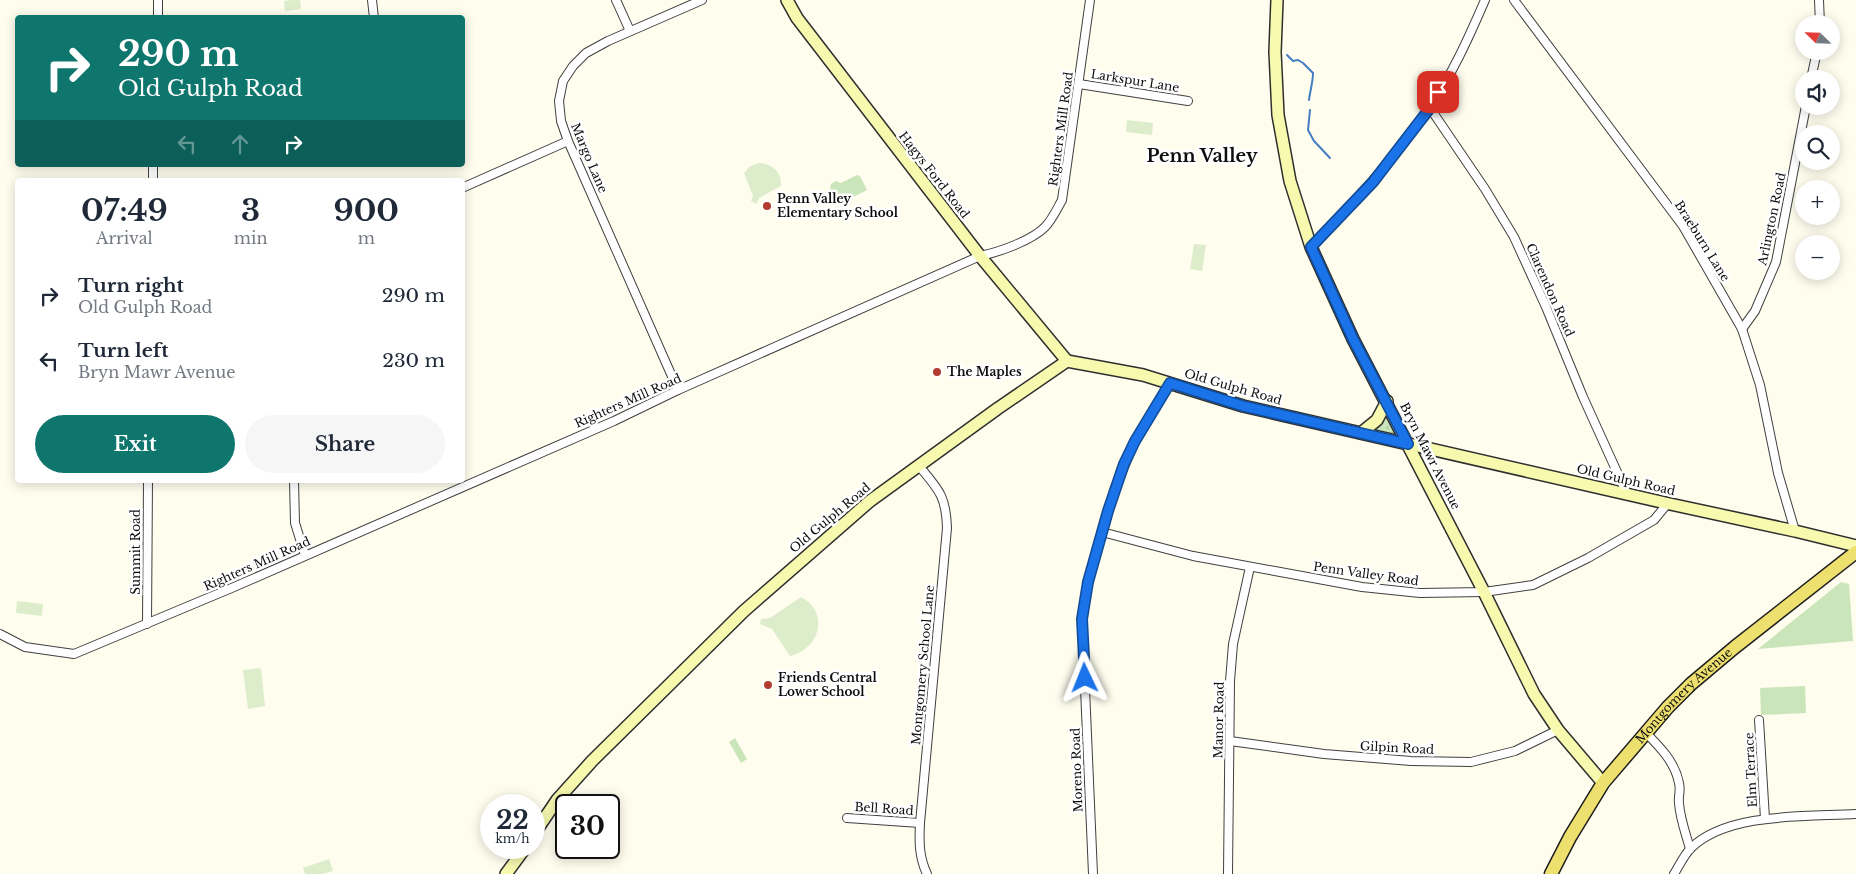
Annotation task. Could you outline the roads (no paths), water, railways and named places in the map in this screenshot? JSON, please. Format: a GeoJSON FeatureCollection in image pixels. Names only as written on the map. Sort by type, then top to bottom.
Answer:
{"type":"FeatureCollection","features":[{"type":"Feature","properties":{"kind":"main road","name":"Montgomery Avenue"},"geometry":{"type":"LineString","coordinates":[[1551,874],[1570,837],[1603,783],[1645,732],[1691,684],[1856,552]]}},
{"type":"Feature","properties":{"kind":"street"},"geometry":{"type":"LineString","coordinates":[[158,0],[158,15]]}},
{"type":"Feature","properties":{"kind":"street"},"geometry":{"type":"LineString","coordinates":[[372,0],[374,15]]}},
{"type":"Feature","properties":{"kind":"street"},"geometry":{"type":"LineString","coordinates":[[616,0],[630,31]]}},
{"type":"Feature","properties":{"kind":"street","name":"Margo Lane"},"geometry":{"type":"LineString","coordinates":[[678,390],[568,141],[561,121],[559,101],[564,81],[573,66],[586,53],[630,31],[702,0]]}},
{"type":"Feature","properties":{"kind":"street","name":"Hagys Ford Road"},"geometry":{"type":"LineString","coordinates":[[787,0],[797,18],[980,256],[1067,361]]}},
{"type":"Feature","properties":{"kind":"street","name":"Righters Mill Road"},"geometry":{"type":"LineString","coordinates":[[0,634],[25,647],[74,654],[614,421],[678,390],[980,256],[995,253],[1035,234],[1044,228],[1061,202],[1090,0]]}},
{"type":"Feature","properties":{"kind":"street","name":"Bryn Mawr Avenue"},"geometry":{"type":"LineString","coordinates":[[1277,0],[1275,52],[1278,114],[1290,181],[1311,247],[1353,339],[1387,401],[1534,694],[1558,730],[1603,783]]}},
{"type":"Feature","properties":{"kind":"street"},"geometry":{"type":"LineString","coordinates":[[1311,247],[1373,182],[1430,108],[1465,46],[1485,0]]}},
{"type":"Feature","properties":{"kind":"street","name":"Braeburn Lane"},"geometry":{"type":"LineString","coordinates":[[1514,0],[1683,226],[1742,329],[1760,386],[1778,473],[1795,531]]}},
{"type":"Feature","properties":{"kind":"street"},"geometry":{"type":"LineString","coordinates":[[1819,0],[1821,15]]}},
{"type":"Feature","properties":{"kind":"street","name":"Larkspur Lane"},"geometry":{"type":"LineString","coordinates":[[1079,84],[1188,101]]}},
{"type":"Feature","properties":{"kind":"street","name":"Clarendon Road"},"geometry":{"type":"LineString","coordinates":[[1430,108],[1485,189],[1514,237],[1627,494]]}},
{"type":"Feature","properties":{"kind":"street","name":"Arlington Road"},"geometry":{"type":"LineString","coordinates":[[1742,329],[1755,310],[1776,262],[1804,115]]}},
{"type":"Feature","properties":{"kind":"street"},"geometry":{"type":"LineString","coordinates":[[465,187],[568,141]]}},
{"type":"Feature","properties":{"kind":"street","name":"Old Gulph Road"},"geometry":{"type":"LineString","coordinates":[[545,818],[557,800],[592,761],[744,611],[870,501],[1067,361],[1143,375],[1243,406],[1856,546]]}},
{"type":"Feature","properties":{"kind":"street","name":"Moreno Road"},"geometry":{"type":"LineString","coordinates":[[1093,874],[1082,619],[1088,582],[1124,464],[1145,423],[1170,383]]}},
{"type":"Feature","properties":{"kind":"street"},"geometry":{"type":"LineString","coordinates":[[1361,433],[1377,420],[1387,401]]}},
{"type":"Feature","properties":{"kind":"street","name":"Montgomery School Lane"},"geometry":{"type":"LineString","coordinates":[[919,466],[942,496],[946,509],[947,528],[920,823],[919,845],[922,862],[927,874]]}},
{"type":"Feature","properties":{"kind":"street","name":"Summit Road"},"geometry":{"type":"LineString","coordinates":[[147,624],[148,483]]}},
{"type":"Feature","properties":{"kind":"street"},"geometry":{"type":"LineString","coordinates":[[294,483],[295,522],[305,555]]}},
{"type":"Feature","properties":{"kind":"street","name":"Penn Valley Road"},"geometry":{"type":"LineString","coordinates":[[1102,532],[1193,556],[1362,587],[1420,593],[1484,592],[1532,585],[1580,562],[1654,520],[1668,504]]}},
{"type":"Feature","properties":{"kind":"street","name":"Manor Road"},"geometry":{"type":"LineString","coordinates":[[1228,874],[1230,682],[1234,644],[1250,567]]}},
{"type":"Feature","properties":{"kind":"street","name":"Elm Terrace"},"geometry":{"type":"LineString","coordinates":[[1759,720],[1765,819]]}},
{"type":"Feature","properties":{"kind":"street","name":"Gilpin Road"},"geometry":{"type":"LineString","coordinates":[[1230,741],[1324,754],[1411,761],[1471,762],[1515,751],[1558,730]]}},
{"type":"Feature","properties":{"kind":"street"},"geometry":{"type":"LineString","coordinates":[[1645,732],[1664,752],[1674,769],[1680,785],[1679,802],[1681,818],[1690,848]]}},
{"type":"Feature","properties":{"kind":"street"},"geometry":{"type":"LineString","coordinates":[[1674,874],[1690,848],[1715,831],[1765,819],[1856,814]]}},
{"type":"Feature","properties":{"kind":"street","name":"Bell Road"},"geometry":{"type":"LineString","coordinates":[[847,818],[920,823]]}},
{"type":"Feature","properties":{"kind":"street"},"geometry":{"type":"LineString","coordinates":[[506,874],[517,859]]}},
{"type":"Feature","properties":{"kind":"waterway"},"geometry":{"type":"LineString","coordinates":[[1287,55],[1293,61],[1298,60],[1303,63],[1313,73],[1309,100]]}},
{"type":"Feature","properties":{"kind":"waterway"},"geometry":{"type":"LineString","coordinates":[[1310,110],[1308,130],[1314,141],[1330,158]]}},
{"type":"Feature","properties":{"kind":"place","name":"Penn Valley Elementary School"},"geometry":{"type":"Point","coordinates":[767,206]}},
{"type":"Feature","properties":{"kind":"place","name":"The Maples"},"geometry":{"type":"Point","coordinates":[937,372]}},
{"type":"Feature","properties":{"kind":"place","name":"Friends Central Lower School"},"geometry":{"type":"Point","coordinates":[768,685]}},
{"type":"Feature","properties":{"kind":"district","name":"Penn Valley"},"geometry":{"type":"Point","coordinates":[1202,156]}}]}
